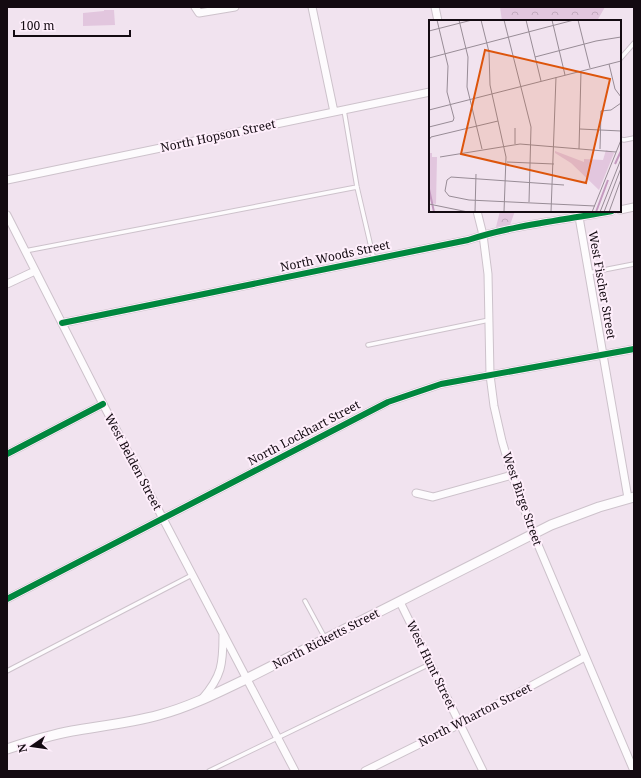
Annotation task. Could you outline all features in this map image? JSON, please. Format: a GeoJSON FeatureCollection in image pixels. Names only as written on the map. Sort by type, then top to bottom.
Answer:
{"type":"FeatureCollection","features":[{"type":"Feature","properties":{"kind":"street"},"geometry":{"type":"LineString","coordinates":[[195,7],[199,13],[235,7]]}},
{"type":"Feature","properties":{"kind":"street"},"geometry":{"type":"LineString","coordinates":[[312,7],[334,112]]}},
{"type":"Feature","properties":{"kind":"street"},"geometry":{"type":"LineString","coordinates":[[435,7],[438,20]]}},
{"type":"Feature","properties":{"kind":"street","name":"North Hopson Street"},"geometry":{"type":"LineString","coordinates":[[7,180],[429,92]]}},
{"type":"Feature","properties":{"kind":"street"},"geometry":{"type":"LineString","coordinates":[[621,210],[634,207]]}},
{"type":"Feature","properties":{"kind":"street","name":"West Birge Street"},"geometry":{"type":"LineString","coordinates":[[477,212],[483,235],[488,274],[490,375],[494,406],[512,475],[533,533],[634,771]]}},
{"type":"Feature","properties":{"kind":"street","name":"North Woods Street"},"geometry":{"type":"LineString","coordinates":[[62,323],[374,260],[468,240],[483,235],[606,212]]}},
{"type":"Feature","properties":{"kind":"street","name":"West Belden Street"},"geometry":{"type":"LineString","coordinates":[[7,216],[103,404],[295,771]]}},
{"type":"Feature","properties":{"kind":"street","name":"West Fischer Street"},"geometry":{"type":"LineString","coordinates":[[579,217],[603,355],[631,498]]}},
{"type":"Feature","properties":{"kind":"street"},"geometry":{"type":"LineString","coordinates":[[7,284],[34,270]]}},
{"type":"Feature","properties":{"kind":"street","name":"North Lockhart Street"},"geometry":{"type":"LineString","coordinates":[[7,599],[388,402],[441,384],[634,349]]}},
{"type":"Feature","properties":{"kind":"street"},"geometry":{"type":"LineString","coordinates":[[7,454],[103,404]]}},
{"type":"Feature","properties":{"kind":"street"},"geometry":{"type":"LineString","coordinates":[[416,493],[433,497],[512,475]]}},
{"type":"Feature","properties":{"kind":"street","name":"North Ricketts Street"},"geometry":{"type":"LineString","coordinates":[[7,749],[39,739],[159,715],[200,701],[400,602],[533,533],[599,507],[631,498]]}},
{"type":"Feature","properties":{"kind":"street","name":"West Hunt Street"},"geometry":{"type":"LineString","coordinates":[[400,602],[483,771]]}},
{"type":"Feature","properties":{"kind":"street"},"geometry":{"type":"LineString","coordinates":[[200,701],[213,686],[219,672],[223,658],[223,633]]}},
{"type":"Feature","properties":{"kind":"street","name":"North Wharton Street"},"geometry":{"type":"LineString","coordinates":[[365,771],[460,724],[585,657]]}},
{"type":"Feature","properties":{"kind":"lane"},"geometry":{"type":"LineString","coordinates":[[621,58],[634,43]]}},
{"type":"Feature","properties":{"kind":"lane"},"geometry":{"type":"LineString","coordinates":[[344,110],[357,186],[374,260]]}},
{"type":"Feature","properties":{"kind":"lane"},"geometry":{"type":"LineString","coordinates":[[621,138],[624,140],[634,138]]}},
{"type":"Feature","properties":{"kind":"lane"},"geometry":{"type":"LineString","coordinates":[[25,251],[357,186]]}},
{"type":"Feature","properties":{"kind":"lane"},"geometry":{"type":"LineString","coordinates":[[588,273],[634,264]]}},
{"type":"Feature","properties":{"kind":"lane"},"geometry":{"type":"LineString","coordinates":[[368,345],[489,320]]}},
{"type":"Feature","properties":{"kind":"lane"},"geometry":{"type":"LineString","coordinates":[[7,671],[192,575]]}},
{"type":"Feature","properties":{"kind":"lane"},"geometry":{"type":"LineString","coordinates":[[305,601],[326,639]]}},
{"type":"Feature","properties":{"kind":"lane"},"geometry":{"type":"LineString","coordinates":[[209,771],[278,739],[430,664]]}},
{"type":"Feature","properties":{"kind":"green space"},"geometry":{"type":"Polygon","coordinates":[[[500,7],[605,7],[598,20],[502,20],[500,7]]]}},
{"type":"Feature","properties":{"kind":"green space"},"geometry":{"type":"Polygon","coordinates":[[[114,10],[115,25],[83,26],[83,13],[114,10]]]}},
{"type":"Feature","properties":{"kind":"green space"},"geometry":{"type":"Polygon","coordinates":[[[500,212],[515,212],[510,225],[496,227],[500,212]]]}},
{"type":"Feature","properties":{"kind":"cycle path"},"geometry":{"type":"LineString","coordinates":[[62,323],[468,240],[503,230],[606,212]]}},
{"type":"Feature","properties":{"kind":"cycle path"},"geometry":{"type":"LineString","coordinates":[[7,599],[388,402],[441,384],[634,349]]}},
{"type":"Feature","properties":{"kind":"cycle path"},"geometry":{"type":"LineString","coordinates":[[7,454],[103,404]]}}]}
